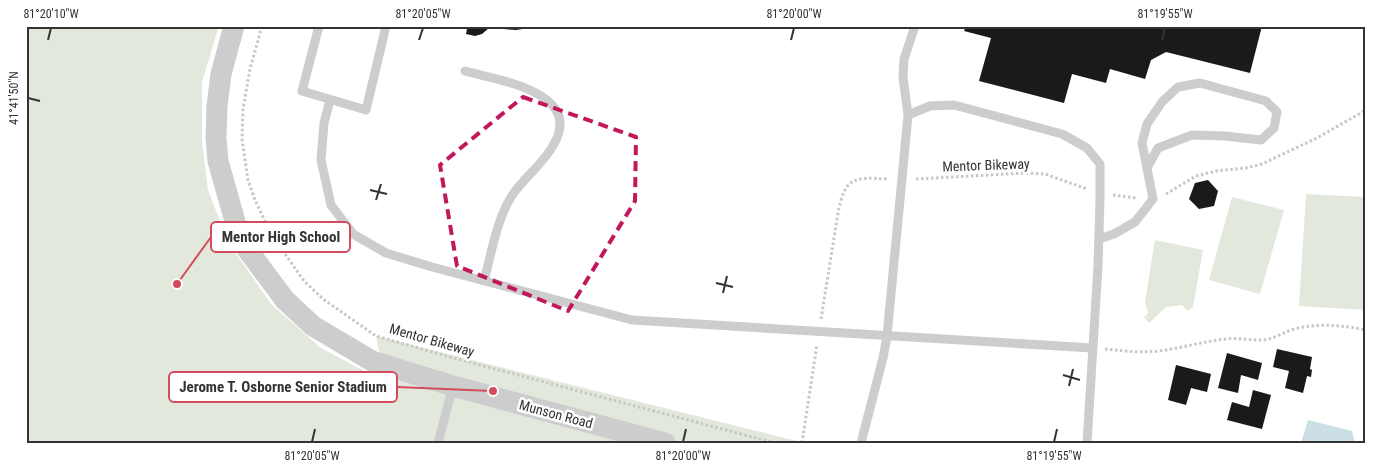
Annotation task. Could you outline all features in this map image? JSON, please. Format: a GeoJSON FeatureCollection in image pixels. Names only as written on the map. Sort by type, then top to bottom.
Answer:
{"type":"FeatureCollection","features":[{"type":"Feature","properties":{"kind":"street","name":"Munson Road"},"geometry":{"type":"LineString","coordinates":[[234,26],[221,74],[217,106],[218,161],[224,188],[236,225],[247,250],[285,300],[313,326],[372,361],[453,386],[665,443]]}},
{"type":"Feature","properties":{"kind":"lane"},"geometry":{"type":"LineString","coordinates":[[319,26],[302,91],[366,110],[386,26]]}},
{"type":"Feature","properties":{"kind":"lane"},"geometry":{"type":"LineString","coordinates":[[861,443],[883,358],[886,336],[908,115],[903,77],[904,60],[915,26]]}},
{"type":"Feature","properties":{"kind":"lane"},"geometry":{"type":"LineString","coordinates":[[465,71],[526,88],[539,94],[555,108],[560,117],[559,131],[554,144],[512,195],[501,220],[484,281]]}},
{"type":"Feature","properties":{"kind":"lane"},"geometry":{"type":"LineString","coordinates":[[1099,238],[1114,234],[1135,222],[1154,199],[1147,168],[1142,143],[1147,124],[1162,102],[1178,87],[1200,83],[1266,101],[1277,112],[1274,128],[1261,140],[1225,136],[1192,136],[1158,148],[1147,168]]}},
{"type":"Feature","properties":{"kind":"lane"},"geometry":{"type":"LineString","coordinates":[[330,100],[324,123],[321,160],[331,205],[353,234],[386,253],[632,320],[1092,348]]}},
{"type":"Feature","properties":{"kind":"lane"},"geometry":{"type":"LineString","coordinates":[[908,115],[930,106],[954,105],[1062,134],[1087,148],[1100,164],[1099,238],[1087,443]]}},
{"type":"Feature","properties":{"kind":"lane"},"geometry":{"type":"LineString","coordinates":[[438,443],[453,386]]}},
{"type":"Feature","properties":{"kind":"path","name":"Mentor Bikeway"},"geometry":{"type":"LineString","coordinates":[[262,26],[250,69],[243,109],[242,139],[248,180],[271,234],[304,281],[323,299],[376,336],[450,358],[775,443]]}},
{"type":"Feature","properties":{"kind":"path"},"geometry":{"type":"LineString","coordinates":[[1154,199],[1172,191],[1196,176],[1262,164],[1317,138],[1366,110]]}},
{"type":"Feature","properties":{"kind":"path","name":"Mentor Bikeway"},"geometry":{"type":"LineString","coordinates":[[802,443],[818,331],[841,198],[846,187],[855,180],[862,178],[902,180],[1025,173],[1045,174],[1100,194],[1154,199]]}},
{"type":"Feature","properties":{"kind":"path"},"geometry":{"type":"LineString","coordinates":[[1092,348],[1129,352],[1157,351],[1210,340],[1239,337],[1254,340],[1270,339],[1311,325],[1332,325],[1366,330]]}},
{"type":"Feature","properties":{"kind":"highlighted area"},"geometry":{"type":"Polygon","coordinates":[[[523,97],[636,137],[635,201],[568,311],[457,266],[440,165],[523,97]]]}},
{"type":"Feature","properties":{"kind":"shaded area"},"geometry":{"type":"Polygon","coordinates":[[[26,26],[219,26],[202,82],[202,142],[208,190],[228,242],[271,304],[321,348],[364,371],[384,378],[376,336],[805,443],[26,443],[26,26]]]}},
{"type":"Feature","properties":{"kind":"shaded area"},"geometry":{"type":"Polygon","coordinates":[[[1306,194],[1366,197],[1366,310],[1299,306],[1306,194]]]}},
{"type":"Feature","properties":{"kind":"shaded area"},"geometry":{"type":"Polygon","coordinates":[[[1232,197],[1284,210],[1260,294],[1209,280],[1232,197]]]}},
{"type":"Feature","properties":{"kind":"shaded area"},"geometry":{"type":"Polygon","coordinates":[[[1155,240],[1203,250],[1193,307],[1187,311],[1182,305],[1166,307],[1149,323],[1144,317],[1148,313],[1145,302],[1155,240]]]}},
{"type":"Feature","properties":{"kind":"shaded area"},"geometry":{"type":"Polygon","coordinates":[[[1308,420],[1352,431],[1355,443],[1301,443],[1308,420]]]}},
{"type":"Feature","properties":{"kind":"building"},"geometry":{"type":"Polygon","coordinates":[[[458,26],[536,27],[516,30],[489,28],[482,34],[475,36],[466,34],[467,29],[458,26]]]}},
{"type":"Feature","properties":{"kind":"building"},"geometry":{"type":"Polygon","coordinates":[[[966,26],[1262,26],[1250,73],[1166,52],[1151,60],[1145,79],[1110,69],[1106,83],[1072,74],[1064,103],[979,81],[991,38],[964,31],[966,26]]]}},
{"type":"Feature","properties":{"kind":"building"},"geometry":{"type":"Polygon","coordinates":[[[1208,180],[1218,191],[1214,206],[1199,209],[1189,199],[1195,183],[1208,180]]]}},
{"type":"Feature","properties":{"kind":"building"},"geometry":{"type":"Polygon","coordinates":[[[1277,349],[1312,357],[1311,377],[1307,376],[1303,393],[1285,388],[1289,371],[1273,367],[1277,349]]]}},
{"type":"Feature","properties":{"kind":"building"},"geometry":{"type":"Polygon","coordinates":[[[1227,353],[1262,363],[1258,380],[1241,375],[1238,393],[1218,388],[1227,353]]]}},
{"type":"Feature","properties":{"kind":"building"},"geometry":{"type":"Polygon","coordinates":[[[1176,365],[1211,374],[1207,392],[1191,388],[1186,405],[1168,400],[1176,365]]]}},
{"type":"Feature","properties":{"kind":"building"},"geometry":{"type":"Polygon","coordinates":[[[1253,390],[1271,395],[1262,429],[1227,420],[1232,402],[1249,407],[1253,390]]]}},
{"type":"Feature","properties":{"kind":"place","name":"Mentor High School"},"geometry":{"type":"Point","coordinates":[177,284]}},
{"type":"Feature","properties":{"kind":"place","name":"Jerome T. Osborne Senior Stadium"},"geometry":{"type":"Point","coordinates":[493,391]}}]}
